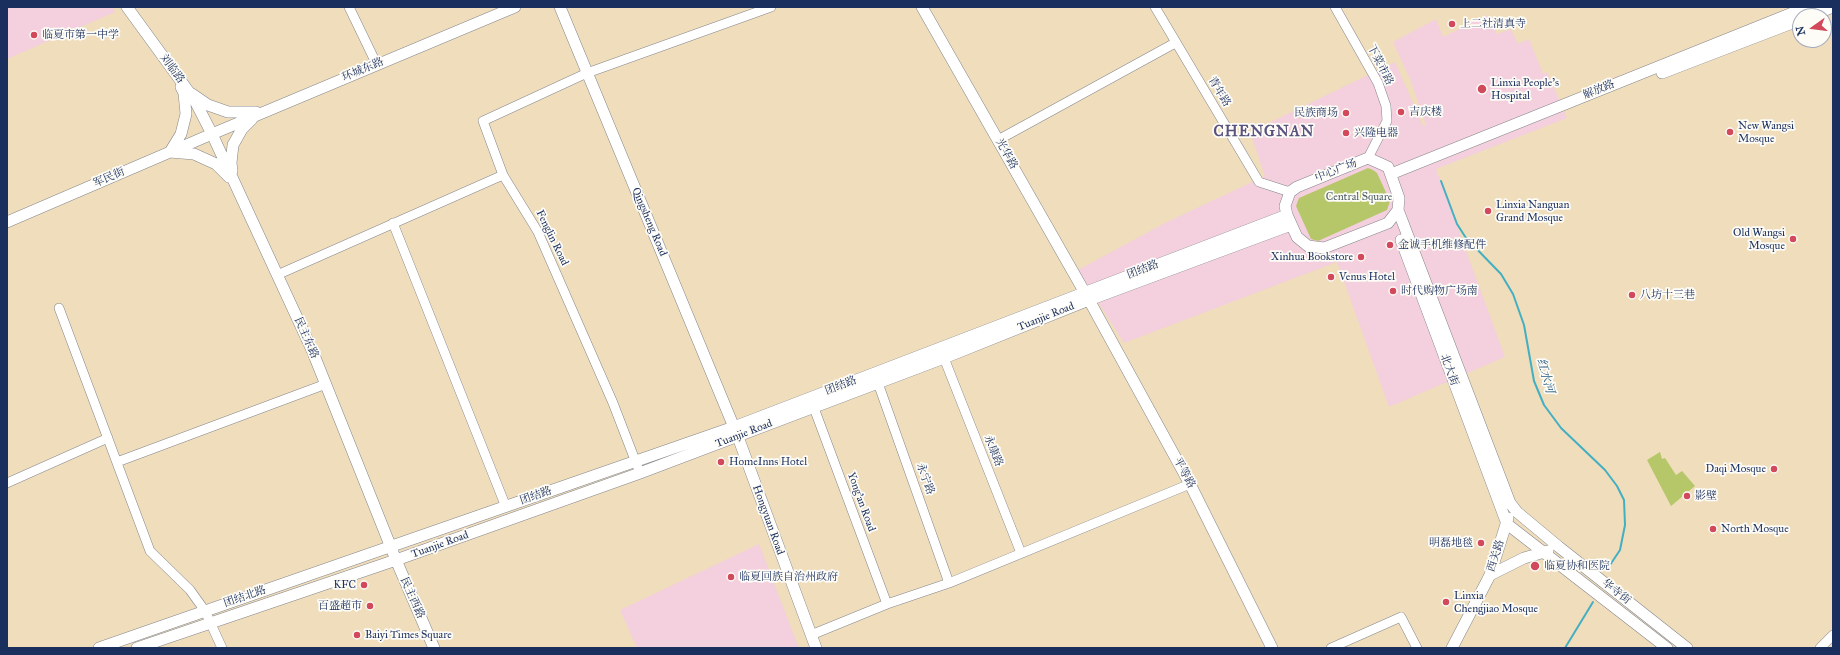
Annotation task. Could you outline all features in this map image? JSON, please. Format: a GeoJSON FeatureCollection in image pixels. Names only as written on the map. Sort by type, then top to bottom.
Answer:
{"type":"FeatureCollection","features":[{"type":"Feature","properties":{"kind":"main road","name":"环城东路"},"geometry":{"type":"LineString","coordinates":[[212,134],[515,7]]}},
{"type":"Feature","properties":{"kind":"main road","name":"Qingsheng Road"},"geometry":{"type":"LineString","coordinates":[[560,7],[736,432]]}},
{"type":"Feature","properties":{"kind":"main road","name":"光华路"},"geometry":{"type":"LineString","coordinates":[[922,7],[1087,296]]}},
{"type":"Feature","properties":{"kind":"main road","name":"解放路"},"geometry":{"type":"LineString","coordinates":[[1392,176],[1807,7]]}},
{"type":"Feature","properties":{"kind":"main road","name":"刘临路"},"geometry":{"type":"LineString","coordinates":[[128,8],[194,99],[212,134]]}},
{"type":"Feature","properties":{"kind":"main road","name":"解放路"},"geometry":{"type":"LineString","coordinates":[[1392,176],[1792,23]]}},
{"type":"Feature","properties":{"kind":"main road"},"geometry":{"type":"LineString","coordinates":[[176,74],[189,92],[208,105],[228,112],[250,113],[272,108]]}},
{"type":"Feature","properties":{"kind":"main road"},"geometry":{"type":"LineString","coordinates":[[176,74],[184,93],[186,114],[181,134],[170,152],[194,154],[216,164],[234,182]]}},
{"type":"Feature","properties":{"kind":"main road"},"geometry":{"type":"LineString","coordinates":[[234,182],[231,163],[233,145],[242,129],[255,116],[272,108]]}},
{"type":"Feature","properties":{"kind":"main road","name":"军民街"},"geometry":{"type":"LineString","coordinates":[[7,222],[212,134]]}},
{"type":"Feature","properties":{"kind":"main road","name":"民主东路"},"geometry":{"type":"LineString","coordinates":[[212,134],[326,384],[391,547]]}},
{"type":"Feature","properties":{"kind":"main road","name":"中心广场"},"geometry":{"type":"LineString","coordinates":[[1290,192],[1297,186],[1368,158],[1388,167],[1392,176]]}},
{"type":"Feature","properties":{"kind":"main road"},"geometry":{"type":"LineString","coordinates":[[1290,192],[1285,206],[1289,220],[1297,237],[1308,246],[1324,248],[1388,223],[1395,214],[1399,198],[1392,176]]}},
{"type":"Feature","properties":{"kind":"main road","name":"北大街"},"geometry":{"type":"LineString","coordinates":[[1395,214],[1510,503]]}},
{"type":"Feature","properties":{"kind":"main road","name":"北大街"},"geometry":{"type":"LineString","coordinates":[[1395,214],[1506,524]]}},
{"type":"Feature","properties":{"kind":"main road","name":"团结路"},"geometry":{"type":"LineString","coordinates":[[391,547],[636,461],[736,432],[1087,296],[1289,220]]}},
{"type":"Feature","properties":{"kind":"main road","name":"Tuanjie Road"},"geometry":{"type":"LineString","coordinates":[[396,560],[640,473],[736,432],[814,408],[944,358],[1087,296]]}},
{"type":"Feature","properties":{"kind":"main road","name":"平等路"},"geometry":{"type":"LineString","coordinates":[[1087,296],[1190,484],[1272,648]]}},
{"type":"Feature","properties":{"kind":"main road","name":"Hongyuan Road"},"geometry":{"type":"LineString","coordinates":[[736,432],[816,648]]}},
{"type":"Feature","properties":{"kind":"main road","name":"西关路"},"geometry":{"type":"LineString","coordinates":[[1452,648],[1490,575],[1506,524],[1510,503]]}},
{"type":"Feature","properties":{"kind":"main road","name":"华寺街"},"geometry":{"type":"LineString","coordinates":[[1510,503],[1517,512],[1559,547],[1687,648]]}},
{"type":"Feature","properties":{"kind":"main road","name":"华寺街"},"geometry":{"type":"LineString","coordinates":[[1506,524],[1667,648]]}},
{"type":"Feature","properties":{"kind":"main road","name":"民主西路"},"geometry":{"type":"LineString","coordinates":[[391,547],[434,648]]}},
{"type":"Feature","properties":{"kind":"main road","name":"团结北路"},"geometry":{"type":"LineString","coordinates":[[99,648],[391,547]]}},
{"type":"Feature","properties":{"kind":"main road"},"geometry":{"type":"LineString","coordinates":[[1490,575],[1524,558],[1544,553],[1559,547]]}},
{"type":"Feature","properties":{"kind":"main road","name":"团结北路"},"geometry":{"type":"LineString","coordinates":[[137,648],[396,560]]}},
{"type":"Feature","properties":{"kind":"street"},"geometry":{"type":"LineString","coordinates":[[349,7],[377,65]]}},
{"type":"Feature","properties":{"kind":"street"},"geometry":{"type":"LineString","coordinates":[[587,73],[771,7]]}},
{"type":"Feature","properties":{"kind":"street","name":"青年路"},"geometry":{"type":"LineString","coordinates":[[1155,7],[1259,182],[1290,192]]}},
{"type":"Feature","properties":{"kind":"street","name":"下菜市路"},"geometry":{"type":"LineString","coordinates":[[1335,7],[1378,82],[1386,106],[1387,121],[1368,158]]}},
{"type":"Feature","properties":{"kind":"street"},"geometry":{"type":"LineString","coordinates":[[998,140],[1175,43]]}},
{"type":"Feature","properties":{"kind":"street","name":"Fenglin Road"},"geometry":{"type":"LineString","coordinates":[[587,73],[483,121],[503,175],[538,232],[614,403],[640,473]]}},
{"type":"Feature","properties":{"kind":"street"},"geometry":{"type":"LineString","coordinates":[[277,275],[503,175]]}},
{"type":"Feature","properties":{"kind":"street"},"geometry":{"type":"LineString","coordinates":[[393,223],[506,507]]}},
{"type":"Feature","properties":{"kind":"street"},"geometry":{"type":"LineString","coordinates":[[59,308],[150,551],[190,590],[205,611],[222,648]]}},
{"type":"Feature","properties":{"kind":"street","name":"永康路"},"geometry":{"type":"LineString","coordinates":[[944,358],[1021,553]]}},
{"type":"Feature","properties":{"kind":"street","name":"永宁路"},"geometry":{"type":"LineString","coordinates":[[878,383],[950,583]]}},
{"type":"Feature","properties":{"kind":"street"},"geometry":{"type":"LineString","coordinates":[[117,462],[326,384]]}},
{"type":"Feature","properties":{"kind":"street","name":"Yong'an Road"},"geometry":{"type":"LineString","coordinates":[[814,408],[887,604]]}},
{"type":"Feature","properties":{"kind":"street"},"geometry":{"type":"LineString","coordinates":[[7,483],[108,438]]}},
{"type":"Feature","properties":{"kind":"street"},"geometry":{"type":"LineString","coordinates":[[811,635],[887,604],[950,583],[1190,484]]}},
{"type":"Feature","properties":{"kind":"street"},"geometry":{"type":"LineString","coordinates":[[1331,648],[1401,617],[1417,648]]}},
{"type":"Feature","properties":{"kind":"street"},"geometry":{"type":"LineString","coordinates":[[1820,648],[1833,635]]}},
{"type":"Feature","properties":{"kind":"shaded area","name":"临夏市第一中学"},"geometry":{"type":"Polygon","coordinates":[[[7,7],[112,7],[115,12],[7,59],[7,7]]]}},
{"type":"Feature","properties":{"kind":"shaded area"},"geometry":{"type":"Polygon","coordinates":[[[1487,15],[1497,34],[1511,29],[1518,44],[1529,39],[1543,74],[1547,72],[1567,118],[1436,169],[1505,357],[1389,407],[1337,262],[1124,343],[1078,270],[1165,223],[1265,176],[1250,132],[1395,62],[1423,126],[1426,125],[1410,79],[1393,42],[1436,19],[1443,37],[1487,15]]]}},
{"type":"Feature","properties":{"kind":"shaded area","name":"临夏回族自治州政府"},"geometry":{"type":"Polygon","coordinates":[[[759,544],[799,648],[637,648],[620,610],[759,544]]]}},
{"type":"Feature","properties":{"kind":"green space","name":"Central Square"},"geometry":{"type":"Polygon","coordinates":[[[1368,168],[1377,173],[1390,201],[1387,210],[1318,241],[1311,239],[1296,206],[1299,198],[1368,168]]]}},
{"type":"Feature","properties":{"kind":"green space"},"geometry":{"type":"Polygon","coordinates":[[[1660,452],[1662,459],[1665,458],[1676,475],[1682,471],[1695,486],[1671,506],[1647,460],[1660,452]]]}},
{"type":"Feature","properties":{"kind":"waterway","name":"红水河"},"geometry":{"type":"LineString","coordinates":[[1441,181],[1457,224],[1466,238],[1501,274],[1513,294],[1524,325],[1534,381],[1544,405],[1561,428],[1605,470],[1617,486],[1624,500],[1625,525],[1620,550],[1608,568]]}},
{"type":"Feature","properties":{"kind":"waterway","name":"红水河"},"geometry":{"type":"LineString","coordinates":[[1565,648],[1593,602]]}},
{"type":"Feature","properties":{"kind":"place","name":"上二社清真寺"},"geometry":{"type":"Point","coordinates":[1452,24]}},
{"type":"Feature","properties":{"kind":"place","name":"临夏市第一中学"},"geometry":{"type":"Point","coordinates":[34,35]}},
{"type":"Feature","properties":{"kind":"place","name":"Linxia People's Hospital"},"geometry":{"type":"Point","coordinates":[1482,89]}},
{"type":"Feature","properties":{"kind":"place","name":"吉庆楼"},"geometry":{"type":"Point","coordinates":[1401,112]}},
{"type":"Feature","properties":{"kind":"place","name":"民族商场"},"geometry":{"type":"Point","coordinates":[1346,113]}},
{"type":"Feature","properties":{"kind":"place","name":"New Wangsi Mosque"},"geometry":{"type":"Point","coordinates":[1730,132]}},
{"type":"Feature","properties":{"kind":"place","name":"兴隆电器"},"geometry":{"type":"Point","coordinates":[1346,133]}},
{"type":"Feature","properties":{"kind":"place","name":"Linxia Nanguan Grand Mosque"},"geometry":{"type":"Point","coordinates":[1488,211]}},
{"type":"Feature","properties":{"kind":"place","name":"Old Wangsi Mosque"},"geometry":{"type":"Point","coordinates":[1793,239]}},
{"type":"Feature","properties":{"kind":"place","name":"金诚手机维修配件"},"geometry":{"type":"Point","coordinates":[1390,245]}},
{"type":"Feature","properties":{"kind":"place","name":"Xinhua Bookstore"},"geometry":{"type":"Point","coordinates":[1361,257]}},
{"type":"Feature","properties":{"kind":"place","name":"Venus Hotel"},"geometry":{"type":"Point","coordinates":[1331,277]}},
{"type":"Feature","properties":{"kind":"place","name":"时代购物广场南"},"geometry":{"type":"Point","coordinates":[1393,291]}},
{"type":"Feature","properties":{"kind":"place","name":"八坊十三巷"},"geometry":{"type":"Point","coordinates":[1632,295]}},
{"type":"Feature","properties":{"kind":"place","name":"HomeInns Hotel"},"geometry":{"type":"Point","coordinates":[721,462]}},
{"type":"Feature","properties":{"kind":"place","name":"Daqi Mosque"},"geometry":{"type":"Point","coordinates":[1774,469]}},
{"type":"Feature","properties":{"kind":"place","name":"影壁"},"geometry":{"type":"Point","coordinates":[1687,496]}},
{"type":"Feature","properties":{"kind":"place","name":"North Mosque"},"geometry":{"type":"Point","coordinates":[1713,529]}},
{"type":"Feature","properties":{"kind":"place","name":"明磊地毯"},"geometry":{"type":"Point","coordinates":[1481,543]}},
{"type":"Feature","properties":{"kind":"place","name":"临夏协和医院"},"geometry":{"type":"Point","coordinates":[1535,566]}},
{"type":"Feature","properties":{"kind":"place","name":"临夏回族自治州政府"},"geometry":{"type":"Point","coordinates":[731,577]}},
{"type":"Feature","properties":{"kind":"place","name":"KFC"},"geometry":{"type":"Point","coordinates":[364,585]}},
{"type":"Feature","properties":{"kind":"place","name":"Linxia Chengjiao Mosque"},"geometry":{"type":"Point","coordinates":[1446,602]}},
{"type":"Feature","properties":{"kind":"place","name":"百盛超市"},"geometry":{"type":"Point","coordinates":[370,606]}},
{"type":"Feature","properties":{"kind":"place","name":"Baiyi Times Square"},"geometry":{"type":"Point","coordinates":[357,635]}},
{"type":"Feature","properties":{"kind":"district","name":"CHENGNAN"},"geometry":{"type":"Point","coordinates":[1264,132]}}]}
